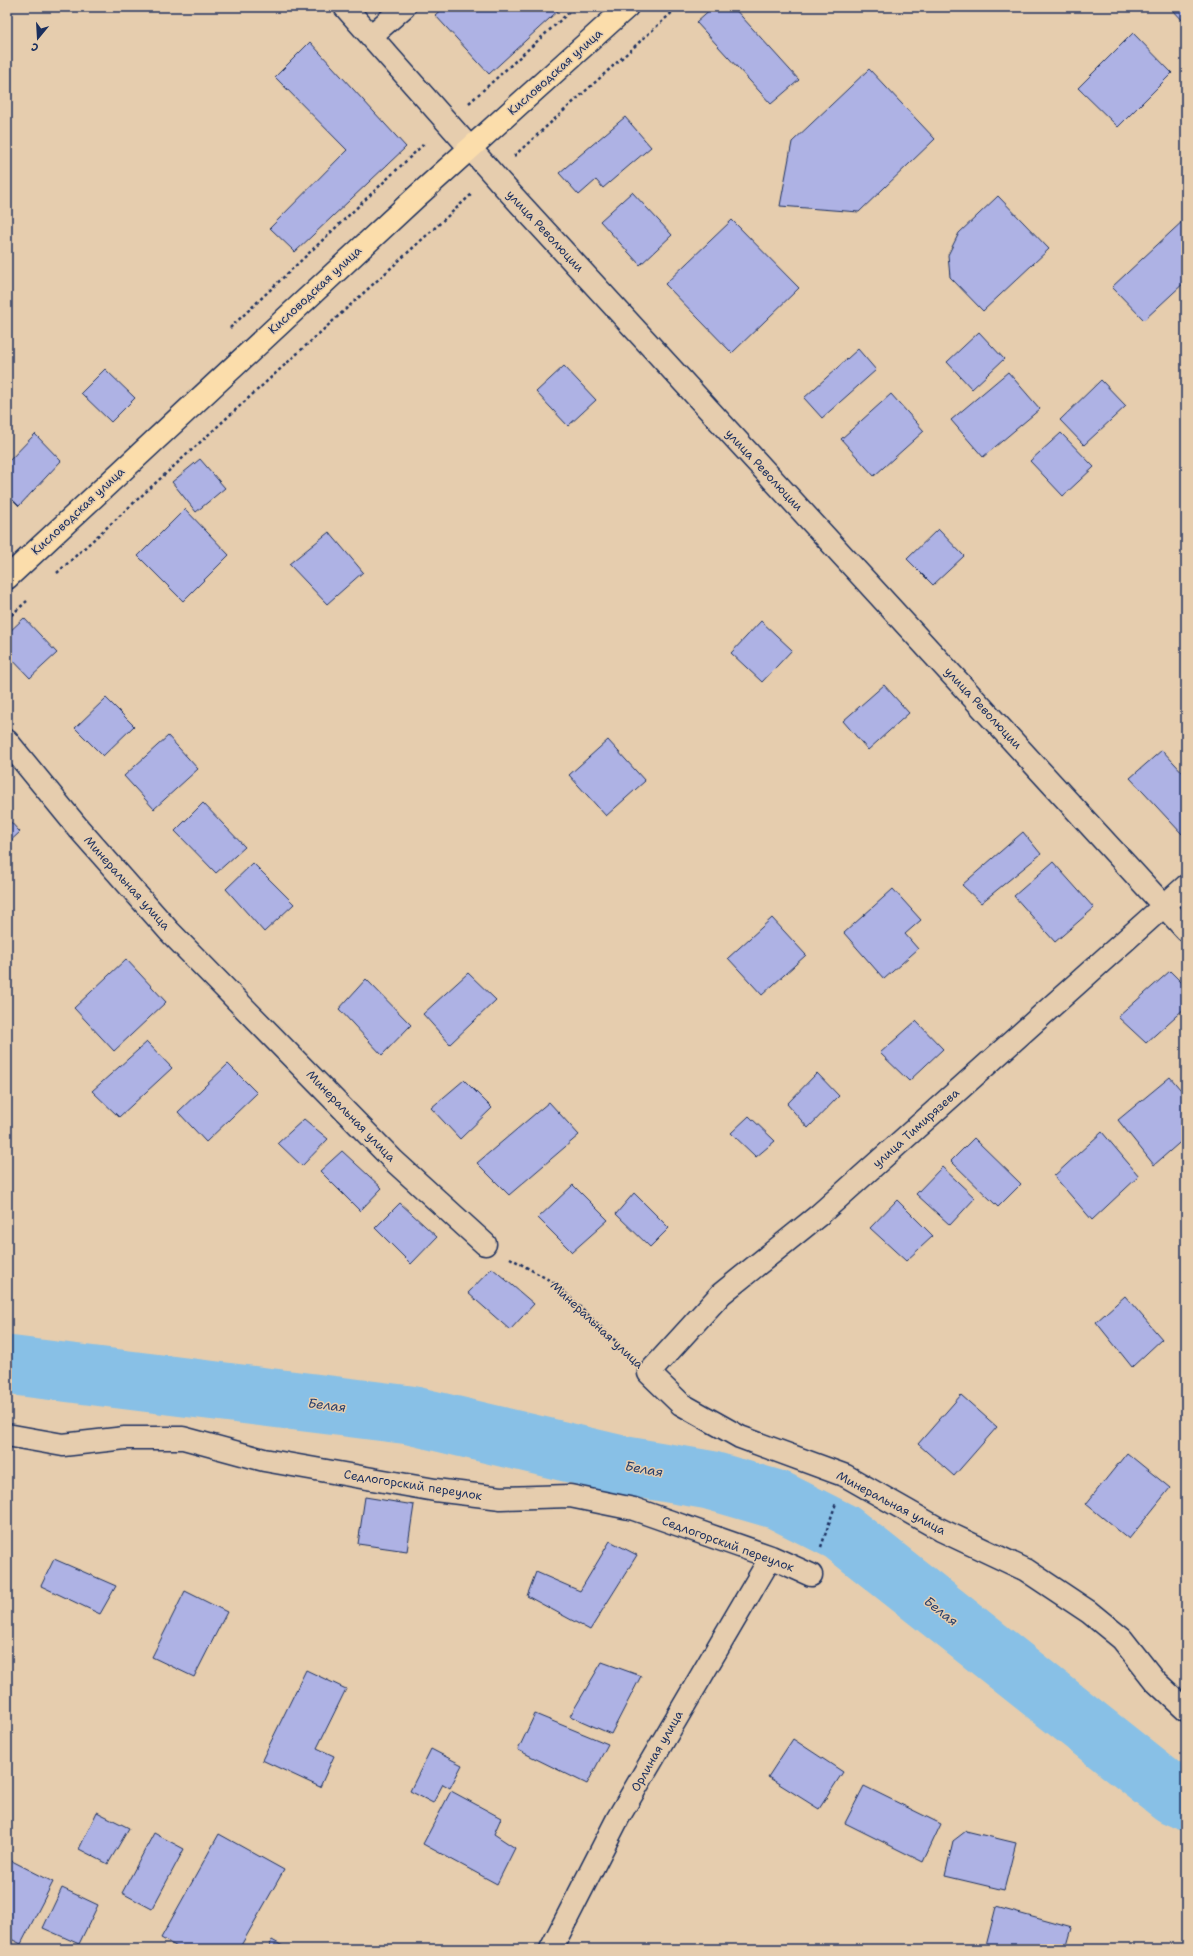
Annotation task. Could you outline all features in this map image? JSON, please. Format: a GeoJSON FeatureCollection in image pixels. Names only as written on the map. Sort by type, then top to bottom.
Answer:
{"type":"FeatureCollection","features":[{"type":"Feature","properties":{"kind":"main road","name":"Кисловодская улица"},"geometry":{"type":"LineString","coordinates":[[7,578],[409,203],[627,7]]}},
{"type":"Feature","properties":{"kind":"street","name":"улица Революции"},"geometry":{"type":"LineString","coordinates":[[345,7],[470,149],[1186,930]]}},
{"type":"Feature","properties":{"kind":"street"},"geometry":{"type":"LineString","coordinates":[[371,36],[404,7]]}},
{"type":"Feature","properties":{"kind":"street","name":"Минеральная улица"},"geometry":{"type":"LineString","coordinates":[[7,741],[80,830],[170,931],[394,1160],[485,1244]]}},
{"type":"Feature","properties":{"kind":"street","name":"улица Тимирязева"},"geometry":{"type":"LineString","coordinates":[[649,1373],[721,1294],[819,1215],[1186,886]]}},
{"type":"Feature","properties":{"kind":"street","name":"Минеральная улица"},"geometry":{"type":"LineString","coordinates":[[649,1373],[682,1404],[740,1437],[846,1476],[941,1530],[1026,1570],[1089,1612],[1122,1639],[1155,1681],[1186,1710]]}},
{"type":"Feature","properties":{"kind":"street","name":"Седлогорский переулок"},"geometry":{"type":"LineString","coordinates":[[7,1435],[63,1446],[125,1438],[183,1438],[264,1460],[435,1490],[500,1498],[570,1496],[634,1510],[771,1557],[811,1575]]}},
{"type":"Feature","properties":{"kind":"street","name":"Орлиная улица"},"geometry":{"type":"LineString","coordinates":[[551,1949],[618,1818],[771,1557]]}},
{"type":"Feature","properties":{"kind":"path"},"geometry":{"type":"LineString","coordinates":[[466,106],[575,7]]}},
{"type":"Feature","properties":{"kind":"path"},"geometry":{"type":"LineString","coordinates":[[509,160],[678,7]]}},
{"type":"Feature","properties":{"kind":"path"},"geometry":{"type":"LineString","coordinates":[[54,576],[476,191]]}},
{"type":"Feature","properties":{"kind":"path"},"geometry":{"type":"LineString","coordinates":[[7,619],[30,598]]}},
{"type":"Feature","properties":{"kind":"path","name":"Минеральная улица"},"geometry":{"type":"LineString","coordinates":[[485,1244],[556,1284],[649,1373]]}},
{"type":"Feature","properties":{"kind":"path"},"geometry":{"type":"LineString","coordinates":[[811,1575],[846,1476]]}},
{"type":"Feature","properties":{"kind":"building"},"geometry":{"type":"Polygon","coordinates":[[[444,7],[562,7],[489,74],[435,15],[444,7]]]}},
{"type":"Feature","properties":{"kind":"building"},"geometry":{"type":"Polygon","coordinates":[[[713,7],[733,7],[799,80],[771,104],[696,22],[713,7]]]}},
{"type":"Feature","properties":{"kind":"building"},"geometry":{"type":"Polygon","coordinates":[[[1170,7],[1186,7],[1186,24],[1170,7]]]}},
{"type":"Feature","properties":{"kind":"building"},"geometry":{"type":"Polygon","coordinates":[[[1133,33],[1172,73],[1118,127],[1078,88],[1133,33]]]}},
{"type":"Feature","properties":{"kind":"building"},"geometry":{"type":"Polygon","coordinates":[[[310,42],[406,147],[295,252],[270,228],[347,150],[275,77],[310,42]]]}},
{"type":"Feature","properties":{"kind":"building"},"geometry":{"type":"Polygon","coordinates":[[[869,69],[935,139],[859,212],[780,206],[792,142],[869,69]]]}},
{"type":"Feature","properties":{"kind":"building"},"geometry":{"type":"Polygon","coordinates":[[[625,117],[651,147],[603,188],[596,180],[579,195],[559,173],[625,117]]]}},
{"type":"Feature","properties":{"kind":"building"},"geometry":{"type":"Polygon","coordinates":[[[632,192],[672,235],[640,265],[600,221],[632,192]]]}},
{"type":"Feature","properties":{"kind":"building"},"geometry":{"type":"Polygon","coordinates":[[[998,196],[1049,249],[983,311],[950,277],[948,255],[959,233],[998,196]]]}},
{"type":"Feature","properties":{"kind":"building"},"geometry":{"type":"Polygon","coordinates":[[[1186,218],[1186,281],[1144,320],[1112,287],[1186,218]]]}},
{"type":"Feature","properties":{"kind":"building"},"geometry":{"type":"Polygon","coordinates":[[[732,220],[799,288],[732,353],[665,284],[732,220]]]}},
{"type":"Feature","properties":{"kind":"building"},"geometry":{"type":"Polygon","coordinates":[[[979,332],[1004,359],[972,389],[947,362],[979,332]]]}},
{"type":"Feature","properties":{"kind":"building"},"geometry":{"type":"Polygon","coordinates":[[[858,349],[876,370],[822,418],[804,398],[858,349]]]}},
{"type":"Feature","properties":{"kind":"building"},"geometry":{"type":"Polygon","coordinates":[[[564,366],[596,400],[568,426],[536,392],[564,366]]]}},
{"type":"Feature","properties":{"kind":"building"},"geometry":{"type":"Polygon","coordinates":[[[105,369],[135,398],[111,422],[81,393],[105,369]]]}},
{"type":"Feature","properties":{"kind":"building"},"geometry":{"type":"Polygon","coordinates":[[[1008,372],[1040,409],[983,457],[951,420],[1008,372]]]}},
{"type":"Feature","properties":{"kind":"building"},"geometry":{"type":"Polygon","coordinates":[[[1101,380],[1126,406],[1084,445],[1060,420],[1101,380]]]}},
{"type":"Feature","properties":{"kind":"building"},"geometry":{"type":"Polygon","coordinates":[[[891,394],[924,431],[874,476],[841,439],[891,394]]]}},
{"type":"Feature","properties":{"kind":"building"},"geometry":{"type":"Polygon","coordinates":[[[1061,433],[1094,467],[1063,496],[1030,461],[1061,433]]]}},
{"type":"Feature","properties":{"kind":"building"},"geometry":{"type":"Polygon","coordinates":[[[35,434],[61,461],[19,506],[7,494],[7,463],[35,434]]]}},
{"type":"Feature","properties":{"kind":"building"},"geometry":{"type":"Polygon","coordinates":[[[200,459],[225,488],[196,512],[172,482],[200,459]]]}},
{"type":"Feature","properties":{"kind":"building"},"geometry":{"type":"Polygon","coordinates":[[[185,509],[229,555],[183,601],[138,556],[185,509]]]}},
{"type":"Feature","properties":{"kind":"building"},"geometry":{"type":"Polygon","coordinates":[[[938,529],[964,556],[933,585],[907,559],[938,529]]]}},
{"type":"Feature","properties":{"kind":"building"},"geometry":{"type":"Polygon","coordinates":[[[329,532],[363,572],[327,604],[289,564],[329,532]]]}},
{"type":"Feature","properties":{"kind":"building"},"geometry":{"type":"Polygon","coordinates":[[[24,618],[57,653],[30,678],[7,654],[7,634],[24,618]]]}},
{"type":"Feature","properties":{"kind":"building"},"geometry":{"type":"Polygon","coordinates":[[[761,621],[792,650],[762,682],[731,653],[761,621]]]}},
{"type":"Feature","properties":{"kind":"building"},"geometry":{"type":"Polygon","coordinates":[[[884,685],[909,713],[868,750],[843,721],[884,685]]]}},
{"type":"Feature","properties":{"kind":"building"},"geometry":{"type":"Polygon","coordinates":[[[106,698],[134,726],[103,756],[75,728],[106,698]]]}},
{"type":"Feature","properties":{"kind":"building"},"geometry":{"type":"Polygon","coordinates":[[[168,736],[198,769],[154,809],[124,776],[168,736]]]}},
{"type":"Feature","properties":{"kind":"building"},"geometry":{"type":"Polygon","coordinates":[[[608,740],[645,781],[606,816],[569,775],[608,740]]]}},
{"type":"Feature","properties":{"kind":"building"},"geometry":{"type":"Polygon","coordinates":[[[1162,750],[1186,776],[1186,831],[1182,834],[1130,778],[1162,750]]]}},
{"type":"Feature","properties":{"kind":"building"},"geometry":{"type":"Polygon","coordinates":[[[203,803],[245,847],[216,873],[175,831],[203,803]]]}},
{"type":"Feature","properties":{"kind":"building"},"geometry":{"type":"Polygon","coordinates":[[[7,818],[20,832],[7,844],[7,818]]]}},
{"type":"Feature","properties":{"kind":"building"},"geometry":{"type":"Polygon","coordinates":[[[1023,832],[1041,854],[981,903],[962,885],[1023,832]]]}},
{"type":"Feature","properties":{"kind":"building"},"geometry":{"type":"Polygon","coordinates":[[[1053,862],[1094,908],[1055,942],[1014,896],[1053,862]]]}},
{"type":"Feature","properties":{"kind":"building"},"geometry":{"type":"Polygon","coordinates":[[[253,863],[294,904],[264,932],[226,889],[253,863]]]}},
{"type":"Feature","properties":{"kind":"building"},"geometry":{"type":"Polygon","coordinates":[[[893,889],[921,920],[905,934],[918,949],[884,979],[844,933],[893,889]]]}},
{"type":"Feature","properties":{"kind":"building"},"geometry":{"type":"Polygon","coordinates":[[[772,918],[806,955],[762,995],[728,958],[772,918]]]}},
{"type":"Feature","properties":{"kind":"building"},"geometry":{"type":"Polygon","coordinates":[[[126,959],[166,1002],[114,1051],[74,1008],[126,959]]]}},
{"type":"Feature","properties":{"kind":"building"},"geometry":{"type":"Polygon","coordinates":[[[1170,971],[1186,987],[1186,1007],[1146,1043],[1118,1017],[1170,971]]]}},
{"type":"Feature","properties":{"kind":"building"},"geometry":{"type":"Polygon","coordinates":[[[468,973],[496,1000],[450,1044],[423,1014],[468,973]]]}},
{"type":"Feature","properties":{"kind":"building"},"geometry":{"type":"Polygon","coordinates":[[[366,979],[411,1025],[382,1055],[339,1009],[366,979]]]}},
{"type":"Feature","properties":{"kind":"building"},"geometry":{"type":"Polygon","coordinates":[[[916,1021],[943,1049],[909,1081],[880,1053],[916,1021]]]}},
{"type":"Feature","properties":{"kind":"building"},"geometry":{"type":"Polygon","coordinates":[[[147,1042],[172,1068],[119,1117],[92,1091],[147,1042]]]}},
{"type":"Feature","properties":{"kind":"building"},"geometry":{"type":"Polygon","coordinates":[[[228,1064],[257,1093],[206,1142],[178,1112],[228,1064]]]}},
{"type":"Feature","properties":{"kind":"building"},"geometry":{"type":"Polygon","coordinates":[[[817,1073],[839,1096],[808,1128],[787,1104],[817,1073]]]}},
{"type":"Feature","properties":{"kind":"building"},"geometry":{"type":"Polygon","coordinates":[[[1170,1077],[1186,1096],[1186,1137],[1154,1165],[1118,1120],[1170,1077]]]}},
{"type":"Feature","properties":{"kind":"building"},"geometry":{"type":"Polygon","coordinates":[[[464,1080],[492,1108],[460,1139],[431,1108],[464,1080]]]}},
{"type":"Feature","properties":{"kind":"building"},"geometry":{"type":"Polygon","coordinates":[[[549,1102],[579,1135],[509,1195],[477,1163],[549,1102]]]}},
{"type":"Feature","properties":{"kind":"building"},"geometry":{"type":"Polygon","coordinates":[[[749,1116],[775,1141],[756,1157],[731,1133],[749,1116]]]}},
{"type":"Feature","properties":{"kind":"building"},"geometry":{"type":"Polygon","coordinates":[[[304,1119],[328,1139],[302,1166],[278,1143],[304,1119]]]}},
{"type":"Feature","properties":{"kind":"building"},"geometry":{"type":"Polygon","coordinates":[[[1102,1132],[1139,1176],[1092,1220],[1054,1176],[1102,1132]]]}},
{"type":"Feature","properties":{"kind":"building"},"geometry":{"type":"Polygon","coordinates":[[[974,1138],[1021,1184],[998,1207],[951,1161],[974,1138]]]}},
{"type":"Feature","properties":{"kind":"building"},"geometry":{"type":"Polygon","coordinates":[[[342,1151],[382,1188],[360,1211],[320,1171],[342,1151]]]}},
{"type":"Feature","properties":{"kind":"building"},"geometry":{"type":"Polygon","coordinates":[[[942,1167],[975,1198],[950,1225],[916,1194],[942,1167]]]}},
{"type":"Feature","properties":{"kind":"building"},"geometry":{"type":"Polygon","coordinates":[[[573,1185],[608,1220],[572,1252],[538,1218],[573,1185]]]}},
{"type":"Feature","properties":{"kind":"building"},"geometry":{"type":"Polygon","coordinates":[[[634,1193],[669,1228],[650,1247],[616,1214],[634,1193]]]}},
{"type":"Feature","properties":{"kind":"building"},"geometry":{"type":"Polygon","coordinates":[[[897,1200],[933,1236],[906,1261],[870,1228],[897,1200]]]}},
{"type":"Feature","properties":{"kind":"building"},"geometry":{"type":"Polygon","coordinates":[[[400,1203],[437,1237],[411,1264],[375,1228],[400,1203]]]}},
{"type":"Feature","properties":{"kind":"building"},"geometry":{"type":"Polygon","coordinates":[[[492,1268],[534,1304],[510,1330],[468,1293],[492,1268]]]}},
{"type":"Feature","properties":{"kind":"building"},"geometry":{"type":"Polygon","coordinates":[[[1125,1296],[1162,1339],[1132,1367],[1096,1322],[1125,1296]]]}},
{"type":"Feature","properties":{"kind":"building"},"geometry":{"type":"Polygon","coordinates":[[[961,1395],[997,1427],[954,1476],[918,1444],[961,1395]]]}},
{"type":"Feature","properties":{"kind":"building"},"geometry":{"type":"Polygon","coordinates":[[[1127,1453],[1170,1488],[1129,1539],[1086,1504],[1127,1453]]]}},
{"type":"Feature","properties":{"kind":"building"},"geometry":{"type":"Polygon","coordinates":[[[365,1497],[414,1505],[407,1551],[358,1544],[365,1497]]]}},
{"type":"Feature","properties":{"kind":"building"},"geometry":{"type":"Polygon","coordinates":[[[610,1541],[637,1555],[590,1630],[527,1596],[536,1572],[580,1591],[610,1541]]]}},
{"type":"Feature","properties":{"kind":"building"},"geometry":{"type":"Polygon","coordinates":[[[54,1559],[116,1586],[100,1614],[41,1586],[54,1559]]]}},
{"type":"Feature","properties":{"kind":"building"},"geometry":{"type":"Polygon","coordinates":[[[185,1591],[227,1612],[194,1677],[152,1657],[185,1591]]]}},
{"type":"Feature","properties":{"kind":"building"},"geometry":{"type":"Polygon","coordinates":[[[602,1662],[641,1676],[611,1734],[570,1716],[602,1662]]]}},
{"type":"Feature","properties":{"kind":"building"},"geometry":{"type":"Polygon","coordinates":[[[306,1670],[346,1689],[317,1748],[334,1756],[320,1787],[262,1760],[306,1670]]]}},
{"type":"Feature","properties":{"kind":"building"},"geometry":{"type":"Polygon","coordinates":[[[535,1714],[608,1744],[587,1784],[518,1750],[535,1714]]]}},
{"type":"Feature","properties":{"kind":"building"},"geometry":{"type":"Polygon","coordinates":[[[793,1739],[843,1772],[819,1809],[768,1777],[793,1739]]]}},
{"type":"Feature","properties":{"kind":"building"},"geometry":{"type":"Polygon","coordinates":[[[431,1749],[462,1765],[450,1788],[443,1784],[433,1803],[410,1791],[431,1749]]]}},
{"type":"Feature","properties":{"kind":"building"},"geometry":{"type":"Polygon","coordinates":[[[864,1786],[941,1824],[923,1862],[845,1823],[864,1786]]]}},
{"type":"Feature","properties":{"kind":"building"},"geometry":{"type":"Polygon","coordinates":[[[451,1791],[501,1818],[494,1834],[515,1848],[497,1884],[423,1844],[451,1791]]]}},
{"type":"Feature","properties":{"kind":"building"},"geometry":{"type":"Polygon","coordinates":[[[97,1812],[129,1828],[108,1864],[79,1849],[97,1812]]]}},
{"type":"Feature","properties":{"kind":"building"},"geometry":{"type":"Polygon","coordinates":[[[966,1831],[1016,1843],[1004,1890],[945,1876],[953,1841],[966,1831]]]}},
{"type":"Feature","properties":{"kind":"building"},"geometry":{"type":"Polygon","coordinates":[[[154,1833],[184,1849],[152,1909],[122,1893],[154,1833]]]}},
{"type":"Feature","properties":{"kind":"building"},"geometry":{"type":"Polygon","coordinates":[[[219,1834],[284,1870],[239,1949],[181,1949],[161,1938],[219,1834]]]}},
{"type":"Feature","properties":{"kind":"building"},"geometry":{"type":"Polygon","coordinates":[[[12,1861],[53,1882],[21,1944],[7,1937],[7,1871],[12,1861]]]}},
{"type":"Feature","properties":{"kind":"building"},"geometry":{"type":"Polygon","coordinates":[[[62,1888],[98,1905],[79,1944],[43,1928],[62,1888]]]}},
{"type":"Feature","properties":{"kind":"building"},"geometry":{"type":"Polygon","coordinates":[[[996,1907],[1072,1928],[1066,1949],[994,1949],[986,1946],[996,1907]]]}},
{"type":"Feature","properties":{"kind":"building"},"geometry":{"type":"Polygon","coordinates":[[[272,1940],[288,1949],[268,1949],[272,1940]]]}},
{"type":"Feature","properties":{"kind":"waterway","name":"Белая"},"geometry":{"type":"LineString","coordinates":[[7,1365],[410,1415],[621,1465],[709,1480],[778,1500],[841,1532],[1173,1795],[1186,1801]]}}]}
